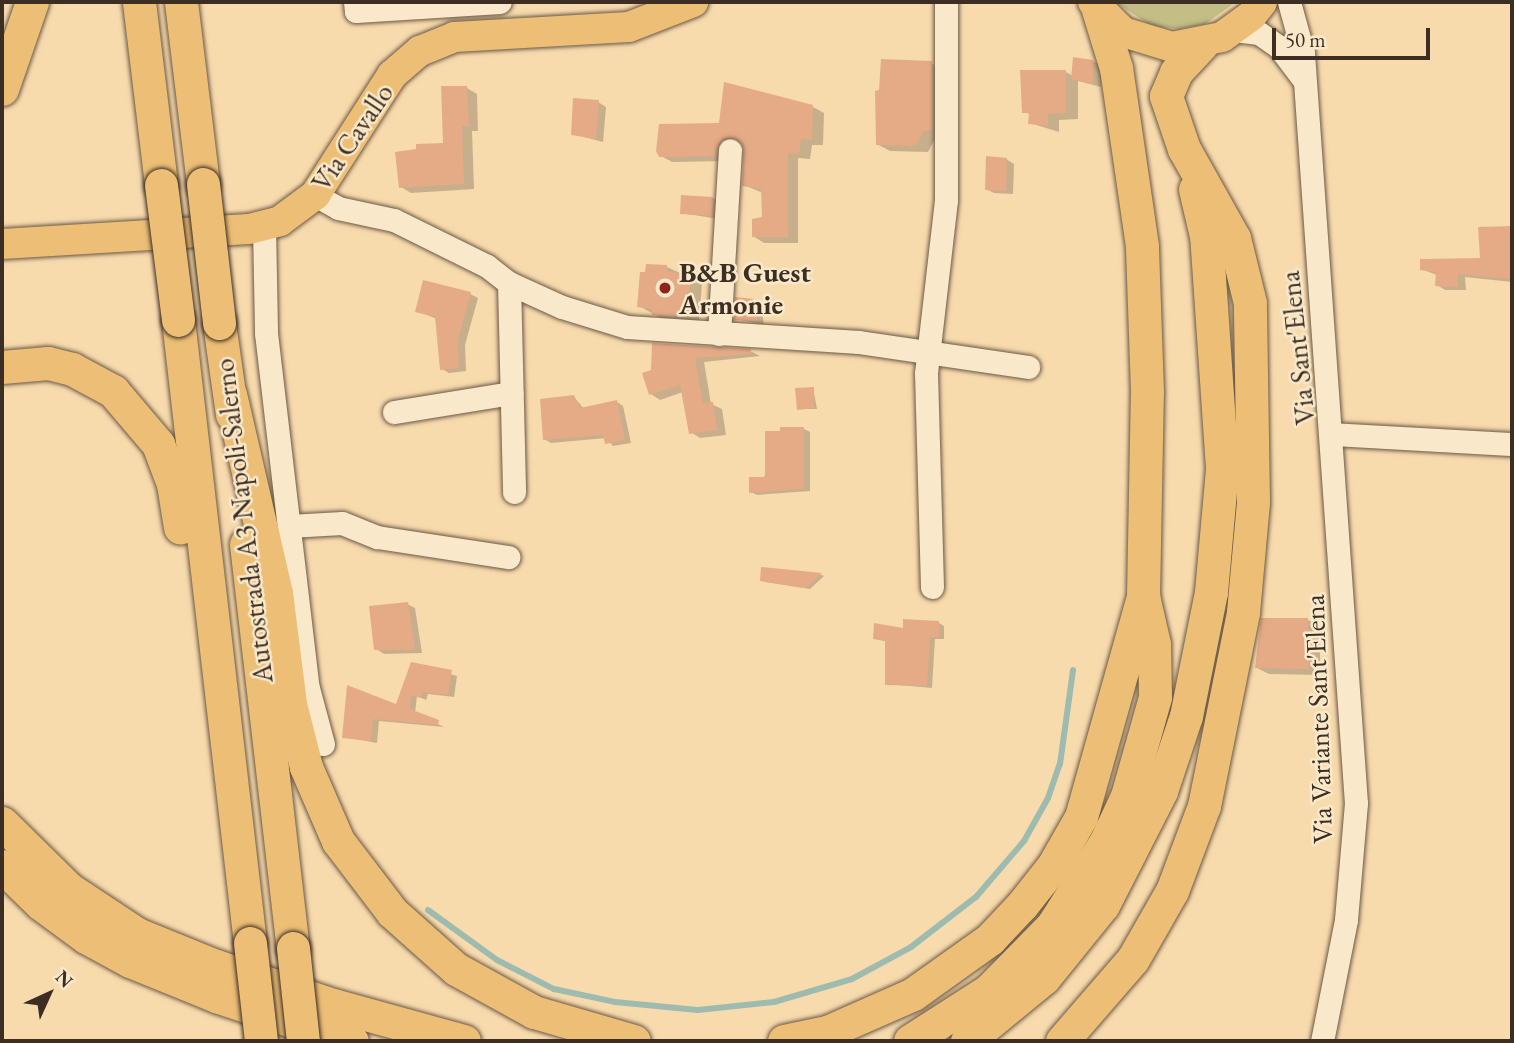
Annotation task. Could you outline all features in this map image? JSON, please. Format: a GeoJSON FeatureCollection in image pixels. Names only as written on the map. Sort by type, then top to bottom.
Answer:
{"type":"FeatureCollection","features":[{"type":"Feature","properties":{"kind":"highway"},"geometry":{"type":"LineString","coordinates":[[2,89],[32,2]]}},
{"type":"Feature","properties":{"kind":"highway","name":"Autostrada A3 Napoli-Salerno"},"geometry":{"type":"LineString","coordinates":[[139,2],[261,1041]]}},
{"type":"Feature","properties":{"kind":"highway","name":"Autostrada A3 Napoli-Salerno"},"geometry":{"type":"LineString","coordinates":[[181,2],[219,323],[230,394],[303,1041]]}},
{"type":"Feature","properties":{"kind":"highway"},"geometry":{"type":"LineString","coordinates":[[910,1041],[988,992],[1022,960],[1052,926],[1106,841],[1127,796],[1147,736],[1155,697],[1154,644],[1143,596],[1147,392],[1142,246],[1116,68],[1090,5]]}},
{"type":"Feature","properties":{"kind":"highway"},"geometry":{"type":"LineString","coordinates":[[967,1041],[1044,978],[1102,905],[1161,791],[1186,716],[1211,592],[1222,468],[1206,236],[1184,149],[1166,96],[1176,72],[1202,44]]}},
{"type":"Feature","properties":{"kind":"highway"},"geometry":{"type":"LineString","coordinates":[[1062,1041],[1133,959],[1188,853],[1216,758],[1251,557],[1254,413],[1250,303],[1234,239],[1184,149]]}},
{"type":"Feature","properties":{"kind":"highway"},"geometry":{"type":"LineString","coordinates":[[2,366],[48,363],[95,379],[131,407],[158,443],[173,484],[203,709],[240,857]]}},
{"type":"Feature","properties":{"kind":"highway"},"geometry":{"type":"LineString","coordinates":[[230,394],[276,593],[289,704],[306,767],[338,841],[392,912],[456,969],[534,1012],[634,1041]]}},
{"type":"Feature","properties":{"kind":"highway"},"geometry":{"type":"LineString","coordinates":[[784,1041],[827,1032],[913,994],[989,939],[1023,905],[1053,866],[1081,817],[1143,596]]}},
{"type":"Feature","properties":{"kind":"highway"},"geometry":{"type":"LineString","coordinates":[[2,823],[69,889],[137,934],[242,975],[464,1041]]}},
{"type":"Feature","properties":{"kind":"highway"},"geometry":{"type":"LineString","coordinates":[[2,866],[41,904],[86,937],[130,961],[216,996],[352,1041]]}},
{"type":"Feature","properties":{"kind":"main road","name":"Via Cavallo"},"geometry":{"type":"LineString","coordinates":[[2,244],[264,226],[291,215],[315,195],[393,75],[404,62],[436,43],[475,35],[629,27],[693,2]]}},
{"type":"Feature","properties":{"kind":"main road"},"geometry":{"type":"LineString","coordinates":[[1090,5],[1123,32],[1149,43],[1202,44],[1234,30],[1262,2]]}},
{"type":"Feature","properties":{"kind":"street"},"geometry":{"type":"LineString","coordinates":[[355,2],[356,11],[500,2]]}},
{"type":"Feature","properties":{"kind":"street"},"geometry":{"type":"LineString","coordinates":[[932,587],[928,355],[946,200],[946,2]]}},
{"type":"Feature","properties":{"kind":"street","name":"Via Sant'Elena"},"geometry":{"type":"LineString","coordinates":[[1289,2],[1298,25],[1332,434],[1512,444]]}},
{"type":"Feature","properties":{"kind":"street"},"geometry":{"type":"LineString","coordinates":[[1234,30],[1259,33],[1279,47],[1303,79]]}},
{"type":"Feature","properties":{"kind":"street"},"geometry":{"type":"LineString","coordinates":[[719,334],[730,150]]}},
{"type":"Feature","properties":{"kind":"street"},"geometry":{"type":"LineString","coordinates":[[315,195],[338,208],[394,220],[487,266],[509,284],[562,307],[627,327],[859,342],[928,355],[1028,367]]}},
{"type":"Feature","properties":{"kind":"street"},"geometry":{"type":"LineString","coordinates":[[264,226],[266,333],[309,688],[323,744]]}},
{"type":"Feature","properties":{"kind":"street"},"geometry":{"type":"LineString","coordinates":[[509,284],[514,492]]}},
{"type":"Feature","properties":{"kind":"street"},"geometry":{"type":"LineString","coordinates":[[394,412],[511,393]]}},
{"type":"Feature","properties":{"kind":"street","name":"Via Variante Sant'Elena"},"geometry":{"type":"LineString","coordinates":[[1322,1041],[1346,920],[1356,803],[1332,434]]}},
{"type":"Feature","properties":{"kind":"street"},"geometry":{"type":"LineString","coordinates":[[289,526],[342,523],[377,537],[508,557]]}},
{"type":"Feature","properties":{"kind":"shaded area"},"geometry":{"type":"Polygon","coordinates":[[[1115,2],[1236,2],[1205,24],[1179,29],[1152,26],[1115,2]]]}},
{"type":"Feature","properties":{"kind":"building"},"geometry":{"type":"Polygon","coordinates":[[[1073,57],[1093,60],[1093,84],[1071,79],[1073,57]]]}},
{"type":"Feature","properties":{"kind":"building"},"geometry":{"type":"Polygon","coordinates":[[[881,59],[932,61],[932,130],[923,131],[916,146],[876,145],[875,91],[879,90],[881,59]]]}},
{"type":"Feature","properties":{"kind":"building"},"geometry":{"type":"Polygon","coordinates":[[[1020,70],[1066,70],[1066,113],[1048,114],[1048,126],[1028,124],[1029,113],[1022,113],[1020,70]]]}},
{"type":"Feature","properties":{"kind":"building"},"geometry":{"type":"Polygon","coordinates":[[[724,82],[813,105],[812,140],[801,139],[799,154],[788,153],[788,237],[752,237],[752,219],[762,217],[761,189],[742,186],[744,150],[738,139],[723,138],[716,156],[659,157],[656,151],[659,124],[719,123],[724,82]]]}},
{"type":"Feature","properties":{"kind":"building"},"geometry":{"type":"Polygon","coordinates":[[[441,86],[467,86],[469,126],[462,126],[464,184],[399,188],[395,152],[416,149],[416,144],[443,143],[441,86]]]}},
{"type":"Feature","properties":{"kind":"building"},"geometry":{"type":"Polygon","coordinates":[[[573,98],[599,100],[596,139],[571,135],[573,98]]]}},
{"type":"Feature","properties":{"kind":"building"},"geometry":{"type":"Polygon","coordinates":[[[986,156],[1007,158],[1006,191],[985,190],[986,156]]]}},
{"type":"Feature","properties":{"kind":"building"},"geometry":{"type":"Polygon","coordinates":[[[681,195],[713,197],[712,216],[680,214],[681,195]]]}},
{"type":"Feature","properties":{"kind":"building"},"geometry":{"type":"Polygon","coordinates":[[[1512,226],[1511,279],[1458,274],[1458,287],[1435,286],[1436,272],[1420,270],[1420,259],[1480,258],[1478,227],[1512,226]]]}},
{"type":"Feature","properties":{"kind":"building"},"geometry":{"type":"Polygon","coordinates":[[[646,264],[667,265],[667,272],[691,274],[687,317],[652,315],[652,309],[637,307],[640,272],[645,272],[646,264]]]}},
{"type":"Feature","properties":{"kind":"building"},"geometry":{"type":"Polygon","coordinates":[[[423,280],[471,292],[458,340],[459,368],[440,370],[435,317],[415,312],[423,280]]]}},
{"type":"Feature","properties":{"kind":"building"},"geometry":{"type":"Polygon","coordinates":[[[735,297],[754,299],[757,321],[734,320],[735,297]]]}},
{"type":"Feature","properties":{"kind":"building"},"geometry":{"type":"Polygon","coordinates":[[[652,343],[751,349],[751,354],[695,358],[703,403],[713,402],[717,430],[689,434],[680,385],[649,395],[642,373],[651,370],[652,343]]]}},
{"type":"Feature","properties":{"kind":"building"},"geometry":{"type":"Polygon","coordinates":[[[814,387],[814,408],[797,410],[795,388],[814,387]]]}},
{"type":"Feature","properties":{"kind":"building"},"geometry":{"type":"Polygon","coordinates":[[[574,395],[580,408],[617,400],[625,440],[605,444],[603,435],[543,440],[540,399],[574,395]]]}},
{"type":"Feature","properties":{"kind":"building"},"geometry":{"type":"Polygon","coordinates":[[[780,427],[804,427],[804,489],[749,493],[749,477],[765,477],[765,431],[780,431],[780,427]]]}},
{"type":"Feature","properties":{"kind":"building"},"geometry":{"type":"Polygon","coordinates":[[[761,567],[822,573],[806,588],[760,581],[761,567]]]}},
{"type":"Feature","properties":{"kind":"building"},"geometry":{"type":"Polygon","coordinates":[[[408,602],[415,650],[374,650],[369,606],[408,602]]]}},
{"type":"Feature","properties":{"kind":"building"},"geometry":{"type":"Polygon","coordinates":[[[1261,618],[1308,618],[1309,669],[1255,668],[1261,618]]]}},
{"type":"Feature","properties":{"kind":"building"},"geometry":{"type":"Polygon","coordinates":[[[903,619],[939,621],[939,637],[930,637],[927,686],[885,685],[885,641],[873,639],[874,623],[903,628],[903,619]]]}},
{"type":"Feature","properties":{"kind":"building"},"geometry":{"type":"Polygon","coordinates":[[[411,662],[452,670],[448,695],[422,692],[420,698],[411,695],[410,709],[439,720],[438,725],[373,719],[371,741],[342,738],[347,685],[396,704],[411,662]]]}},
{"type":"Feature","properties":{"kind":"waterway"},"geometry":{"type":"LineString","coordinates":[[428,910],[497,960],[554,989],[615,1002],[698,1010],[774,1002],[852,979],[911,947],[976,897],[1024,841],[1048,798],[1060,764],[1073,670]]}},
{"type":"Feature","properties":{"kind":"place","name":"B&B Guest Armonie"},"geometry":{"type":"Point","coordinates":[665,288]}}]}
